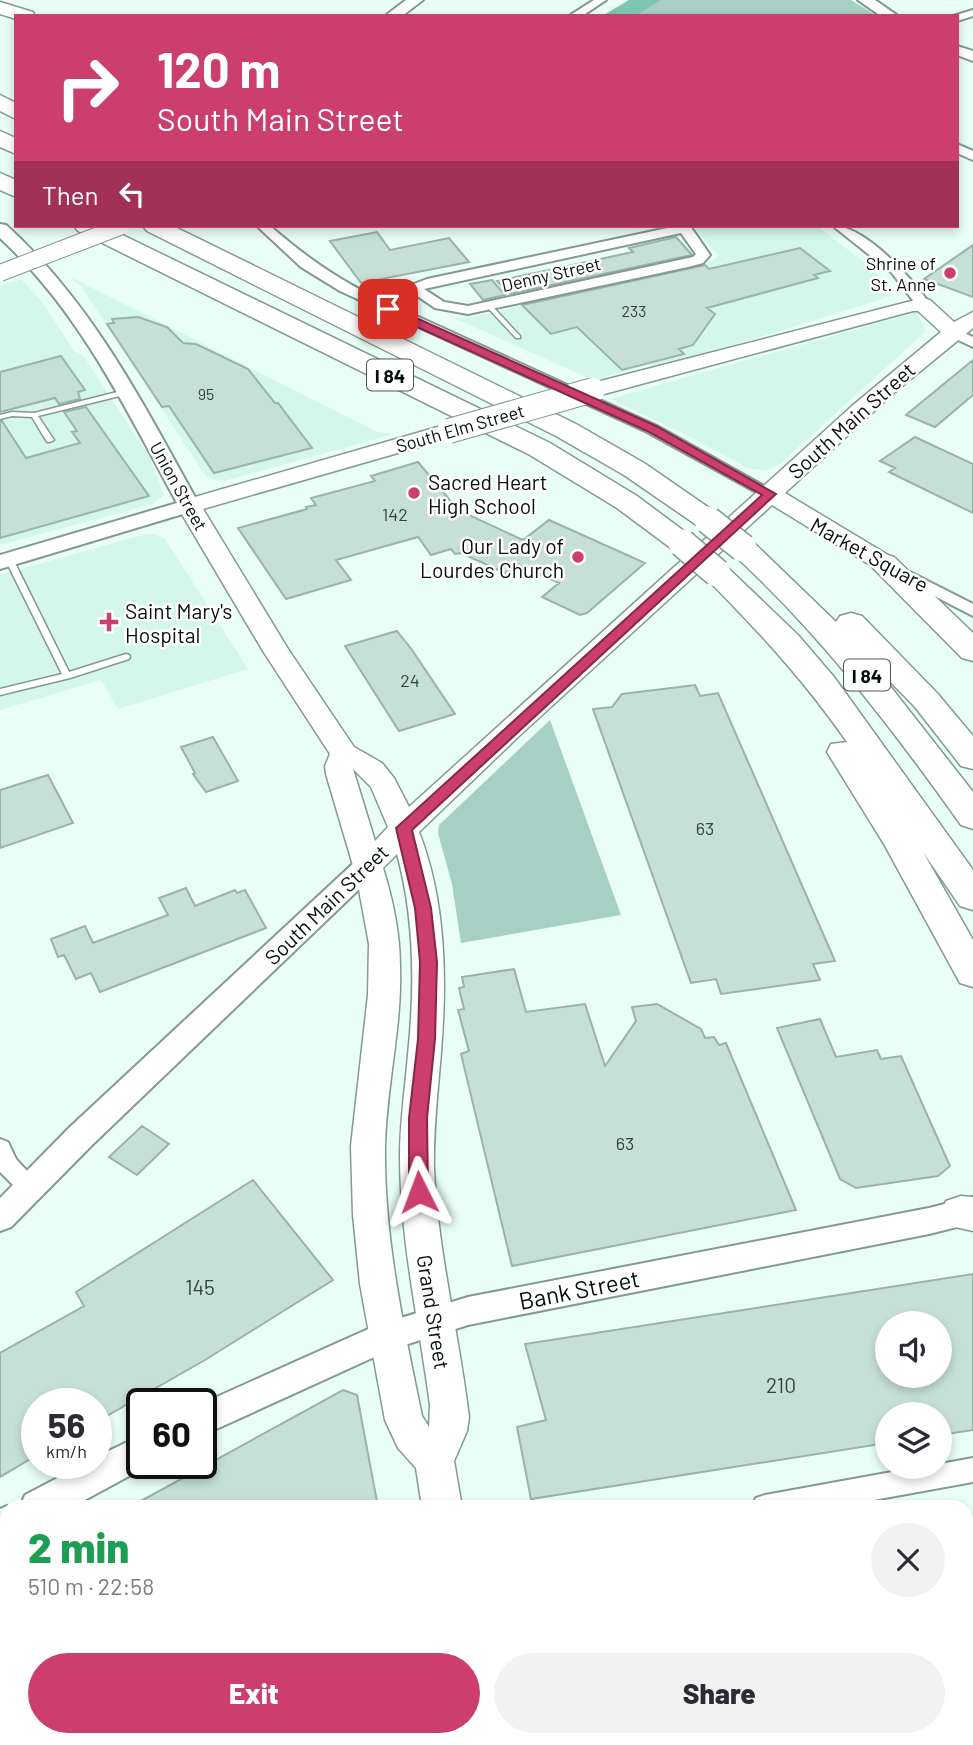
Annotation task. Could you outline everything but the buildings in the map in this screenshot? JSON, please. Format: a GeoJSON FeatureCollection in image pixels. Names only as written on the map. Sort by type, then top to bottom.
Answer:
{"type":"FeatureCollection","features":[{"type":"Feature","properties":{"kind":"highway"},"geometry":{"type":"LineString","coordinates":[[0,8],[20,14]]}},
{"type":"Feature","properties":{"kind":"highway"},"geometry":{"type":"LineString","coordinates":[[7,90],[14,108]]}},
{"type":"Feature","properties":{"kind":"highway","name":"I 84"},"geometry":{"type":"LineString","coordinates":[[90,228],[540,449],[627,502],[682,543],[717,573],[787,642],[836,701],[973,897]]}},
{"type":"Feature","properties":{"kind":"highway","name":"I 84"},"geometry":{"type":"LineString","coordinates":[[159,228],[598,448],[665,489],[708,520],[785,585],[840,642],[875,684],[973,817]]}},
{"type":"Feature","properties":{"kind":"highway"},"geometry":{"type":"LineString","coordinates":[[197,228],[276,271],[304,300]]}},
{"type":"Feature","properties":{"kind":"highway"},"geometry":{"type":"LineString","coordinates":[[884,563],[973,651]]}},
{"type":"Feature","properties":{"kind":"highway"},"geometry":{"type":"LineString","coordinates":[[785,585],[816,598],[849,621],[926,701],[973,758]]}},
{"type":"Feature","properties":{"kind":"highway"},"geometry":{"type":"LineString","coordinates":[[787,642],[789,664],[795,681],[878,806],[973,973]]}},
{"type":"Feature","properties":{"kind":"main road"},"geometry":{"type":"LineString","coordinates":[[395,14],[416,0]]}},
{"type":"Feature","properties":{"kind":"main road"},"geometry":{"type":"LineString","coordinates":[[865,0],[888,14]]}},
{"type":"Feature","properties":{"kind":"main road"},"geometry":{"type":"LineString","coordinates":[[0,273],[117,228]]}},
{"type":"Feature","properties":{"kind":"main road","name":"Union Street"},"geometry":{"type":"LineString","coordinates":[[0,229],[29,255],[56,285],[125,392],[189,506],[276,651],[344,754],[363,760],[373,768],[404,828]]}},
{"type":"Feature","properties":{"kind":"main road"},"geometry":{"type":"LineString","coordinates":[[923,304],[953,332]]}},
{"type":"Feature","properties":{"kind":"main road","name":"South Elm Street"},"geometry":{"type":"LineString","coordinates":[[4,561],[593,390],[901,307],[923,304]]}},
{"type":"Feature","properties":{"kind":"main road","name":"South Main Street"},"geometry":{"type":"LineString","coordinates":[[0,1219],[404,828],[896,379],[973,317]]}},
{"type":"Feature","properties":{"kind":"main road","name":"Market Square"},"geometry":{"type":"LineString","coordinates":[[770,494],[884,563]]}},
{"type":"Feature","properties":{"kind":"main road"},"geometry":{"type":"LineString","coordinates":[[344,754],[339,766],[340,774],[379,910],[385,961],[385,992],[371,1111],[368,1181],[376,1272],[404,1420],[434,1460],[442,1500]]}},
{"type":"Feature","properties":{"kind":"main road","name":"Grand Street"},"geometry":{"type":"LineString","coordinates":[[404,828],[421,898],[428,953],[428,1007],[418,1118],[417,1169],[424,1257],[450,1417],[448,1431],[434,1460]]}},
{"type":"Feature","properties":{"kind":"main road","name":"Bank Street"},"geometry":{"type":"LineString","coordinates":[[217,1412],[280,1381],[387,1336],[468,1311],[969,1213]]}},
{"type":"Feature","properties":{"kind":"main road"},"geometry":{"type":"LineString","coordinates":[[50,1500],[126,1460]]}},
{"type":"Feature","properties":{"kind":"street"},"geometry":{"type":"LineString","coordinates":[[577,14],[601,0]]}},
{"type":"Feature","properties":{"kind":"street"},"geometry":{"type":"LineString","coordinates":[[265,228],[316,271],[375,303],[652,429],[770,494]]}},
{"type":"Feature","properties":{"kind":"street"},"geometry":{"type":"LineString","coordinates":[[375,303],[413,286],[679,228]]}},
{"type":"Feature","properties":{"kind":"street","name":"Denny Street"},"geometry":{"type":"LineString","coordinates":[[413,286],[446,307],[468,310],[490,307],[701,258],[703,253],[685,228]]}},
{"type":"Feature","properties":{"kind":"street"},"geometry":{"type":"LineString","coordinates":[[842,228],[892,265],[923,304]]}},
{"type":"Feature","properties":{"kind":"street"},"geometry":{"type":"LineString","coordinates":[[953,332],[973,343]]}},
{"type":"Feature","properties":{"kind":"street","name":"Market Square"},"geometry":{"type":"LineString","coordinates":[[884,563],[973,611]]}},
{"type":"Feature","properties":{"kind":"street"},"geometry":{"type":"LineString","coordinates":[[0,1148],[8,1165],[31,1187]]}},
{"type":"Feature","properties":{"kind":"street"},"geometry":{"type":"LineString","coordinates":[[805,1500],[973,1471]]}},
{"type":"Feature","properties":{"kind":"lane"},"geometry":{"type":"LineString","coordinates":[[490,307],[517,337]]}},
{"type":"Feature","properties":{"kind":"lane"},"geometry":{"type":"LineString","coordinates":[[0,417],[12,414],[34,415],[125,392]]}},
{"type":"Feature","properties":{"kind":"lane"},"geometry":{"type":"LineString","coordinates":[[34,415],[50,440]]}},
{"type":"Feature","properties":{"kind":"lane"},"geometry":{"type":"LineString","coordinates":[[4,561],[67,676]]}},
{"type":"Feature","properties":{"kind":"lane"},"geometry":{"type":"LineString","coordinates":[[0,692],[67,676],[126,657]]}},
{"type":"Feature","properties":{"kind":"shaded area"},"geometry":{"type":"Polygon","coordinates":[[[629,0],[661,0],[638,14],[605,14],[629,0]]]}},
{"type":"Feature","properties":{"kind":"shaded area"},"geometry":{"type":"Polygon","coordinates":[[[632,0],[851,0],[874,14],[608,14],[632,0]]]}},
{"type":"Feature","properties":{"kind":"shaded area"},"geometry":{"type":"Polygon","coordinates":[[[695,228],[820,228],[868,265],[885,282],[892,296],[655,367],[651,364],[593,380],[454,318],[468,318],[703,266],[719,256],[695,228]]]}},
{"type":"Feature","properties":{"kind":"shaded area"},"geometry":{"type":"Polygon","coordinates":[[[69,276],[377,432],[394,434],[224,481],[207,478],[81,286],[69,276]]]}},
{"type":"Feature","properties":{"kind":"shaded area"},"geometry":{"type":"Polygon","coordinates":[[[21,279],[42,302],[74,351],[83,355],[150,458],[164,495],[152,504],[0,545],[0,286],[21,279]]]}},
{"type":"Feature","properties":{"kind":"shaded area"},"geometry":{"type":"Polygon","coordinates":[[[917,312],[926,331],[780,464],[767,470],[749,469],[691,437],[610,399],[917,312]]]}},
{"type":"Feature","properties":{"kind":"shaded area","name":"Saint Mary's Hospital"},"geometry":{"type":"Polygon","coordinates":[[[145,534],[154,534],[165,539],[248,669],[118,709],[101,680],[0,710],[0,575],[145,534]]]}},
{"type":"Feature","properties":{"kind":"shaded area"},"geometry":{"type":"Polygon","coordinates":[[[550,720],[621,915],[461,943],[452,884],[438,833],[439,825],[550,720]]]}},
{"type":"Feature","properties":{"kind":"place","name":"Shrine of St. Anne"},"geometry":{"type":"Point","coordinates":[950,273]}},
{"type":"Feature","properties":{"kind":"place","name":"Sacred Heart High School"},"geometry":{"type":"Point","coordinates":[414,493]}},
{"type":"Feature","properties":{"kind":"place","name":"Our Lady of Lourdes Church"},"geometry":{"type":"Point","coordinates":[578,557]}},
{"type":"Feature","properties":{"kind":"place","name":"Saint Mary's Hospital"},"geometry":{"type":"Point","coordinates":[109,622]}},
{"type":"Feature","properties":{"kind":"route"},"geometry":{"type":"LineString","coordinates":[[388,309],[652,429],[770,494],[678,575],[404,828],[423,908],[429,962],[426,1039],[418,1118],[419,1192]]}}]}
